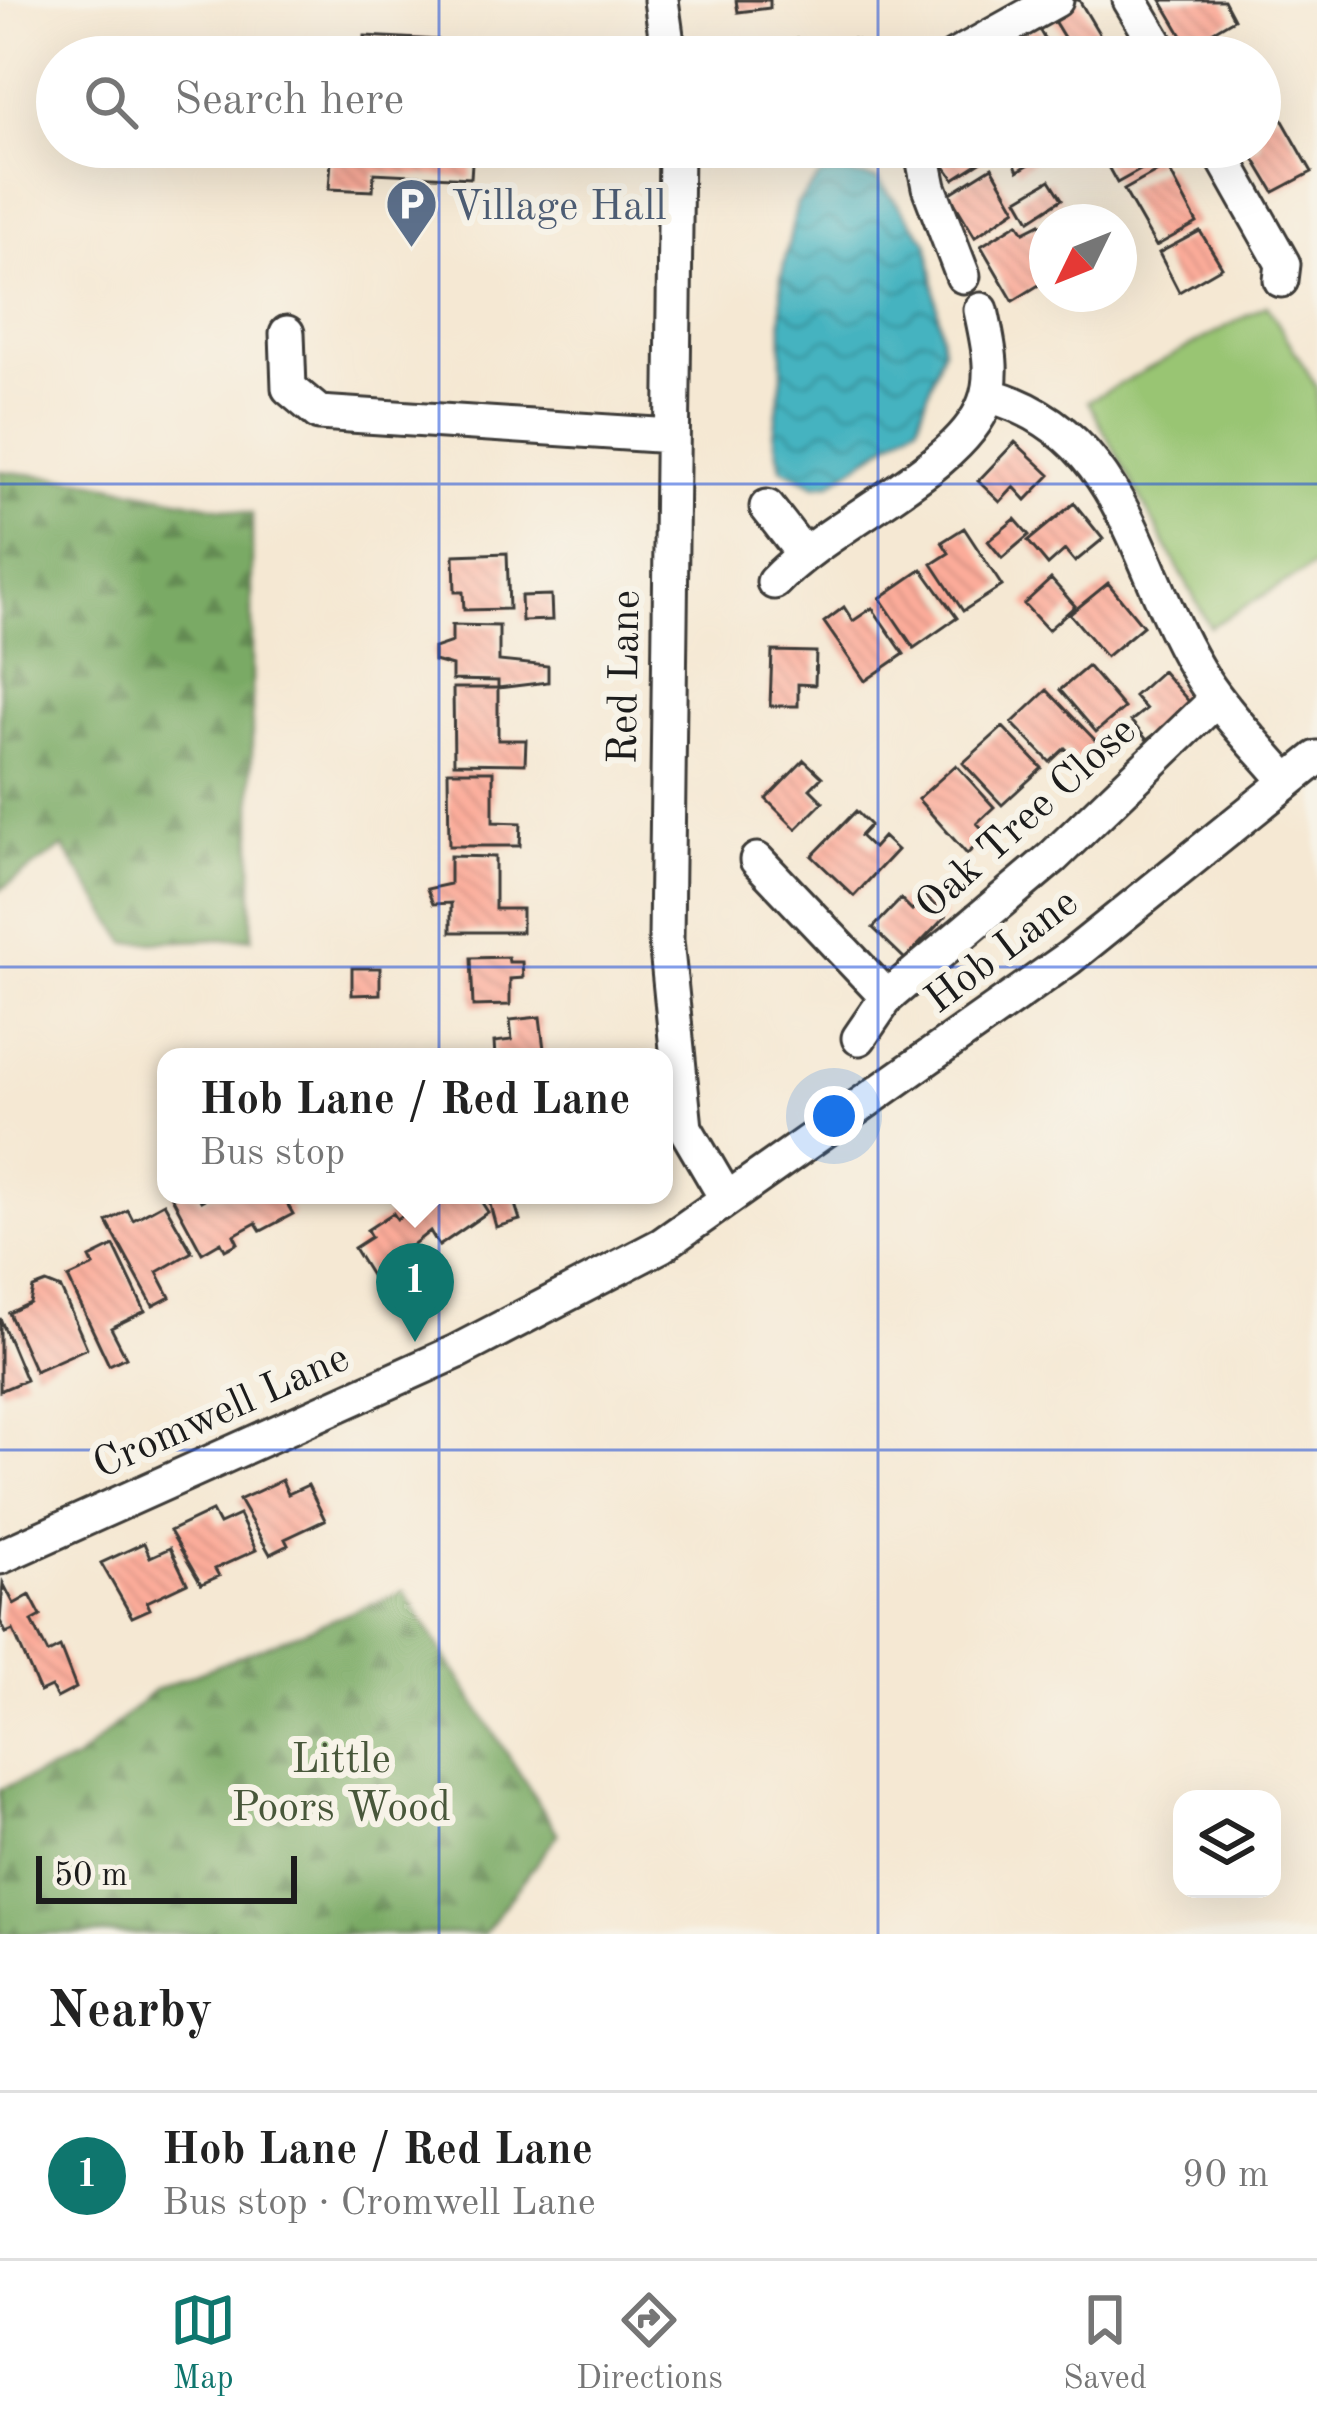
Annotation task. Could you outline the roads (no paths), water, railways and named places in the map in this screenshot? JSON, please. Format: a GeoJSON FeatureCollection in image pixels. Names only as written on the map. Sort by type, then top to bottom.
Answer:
{"type":"FeatureCollection","features":[{"type":"Feature","properties":{"kind":"street"},"geometry":{"type":"LineString","coordinates":[[661,0],[666,36]]}},
{"type":"Feature","properties":{"kind":"street"},"geometry":{"type":"LineString","coordinates":[[992,36],[1056,0]]}},
{"type":"Feature","properties":{"kind":"street"},"geometry":{"type":"LineString","coordinates":[[1130,0],[1151,36]]}},
{"type":"Feature","properties":{"kind":"street","name":"Red Lane"},"geometry":{"type":"LineString","coordinates":[[676,168],[664,811],[671,1021],[685,1127],[724,1196]]}},
{"type":"Feature","properties":{"kind":"street"},"geometry":{"type":"LineString","coordinates":[[925,168],[963,276]]}},
{"type":"Feature","properties":{"kind":"street"},"geometry":{"type":"LineString","coordinates":[[1229,168],[1283,264],[1281,280]]}},
{"type":"Feature","properties":{"kind":"street"},"geometry":{"type":"LineString","coordinates":[[774,582],[802,552],[945,457],[970,432],[988,395],[988,345],[981,310]]}},
{"type":"Feature","properties":{"kind":"street"},"geometry":{"type":"LineString","coordinates":[[287,333],[289,388],[319,413],[672,436]]}},
{"type":"Feature","properties":{"kind":"street"},"geometry":{"type":"LineString","coordinates":[[988,395],[1038,412],[1072,435],[1098,467],[1115,492],[1160,601],[1217,699],[1287,781]]}},
{"type":"Feature","properties":{"kind":"street"},"geometry":{"type":"LineString","coordinates":[[767,508],[802,552]]}},
{"type":"Feature","properties":{"kind":"street","name":"Oak Tree Close"},"geometry":{"type":"LineString","coordinates":[[860,1038],[887,997],[1053,856],[1217,699]]}},
{"type":"Feature","properties":{"kind":"street","name":"Hob Lane"},"geometry":{"type":"LineString","coordinates":[[724,1196],[1070,958],[1317,758]]}},
{"type":"Feature","properties":{"kind":"street"},"geometry":{"type":"LineString","coordinates":[[757,860],[887,997]]}},
{"type":"Feature","properties":{"kind":"street","name":"Cromwell Lane"},"geometry":{"type":"LineString","coordinates":[[0,1557],[456,1352],[662,1246],[724,1196]]}},
{"type":"Feature","properties":{"kind":"water"},"geometry":{"type":"Polygon","coordinates":[[[821,175],[878,179],[928,243],[943,348],[918,423],[831,483],[816,485],[781,468],[774,433],[782,375],[781,278],[797,204],[821,175]]]}},
{"type":"Feature","properties":{"kind":"place","name":"Village Hall"},"geometry":{"type":"Point","coordinates":[412,250]}},
{"type":"Feature","properties":{"kind":"place","name":"Hob Lane / Red Lane"},"geometry":{"type":"Point","coordinates":[415,1342]}},
{"type":"Feature","properties":{"kind":"park label","name":"Little Poors Wood"},"geometry":{"type":"Point","coordinates":[341,1781]}}]}
